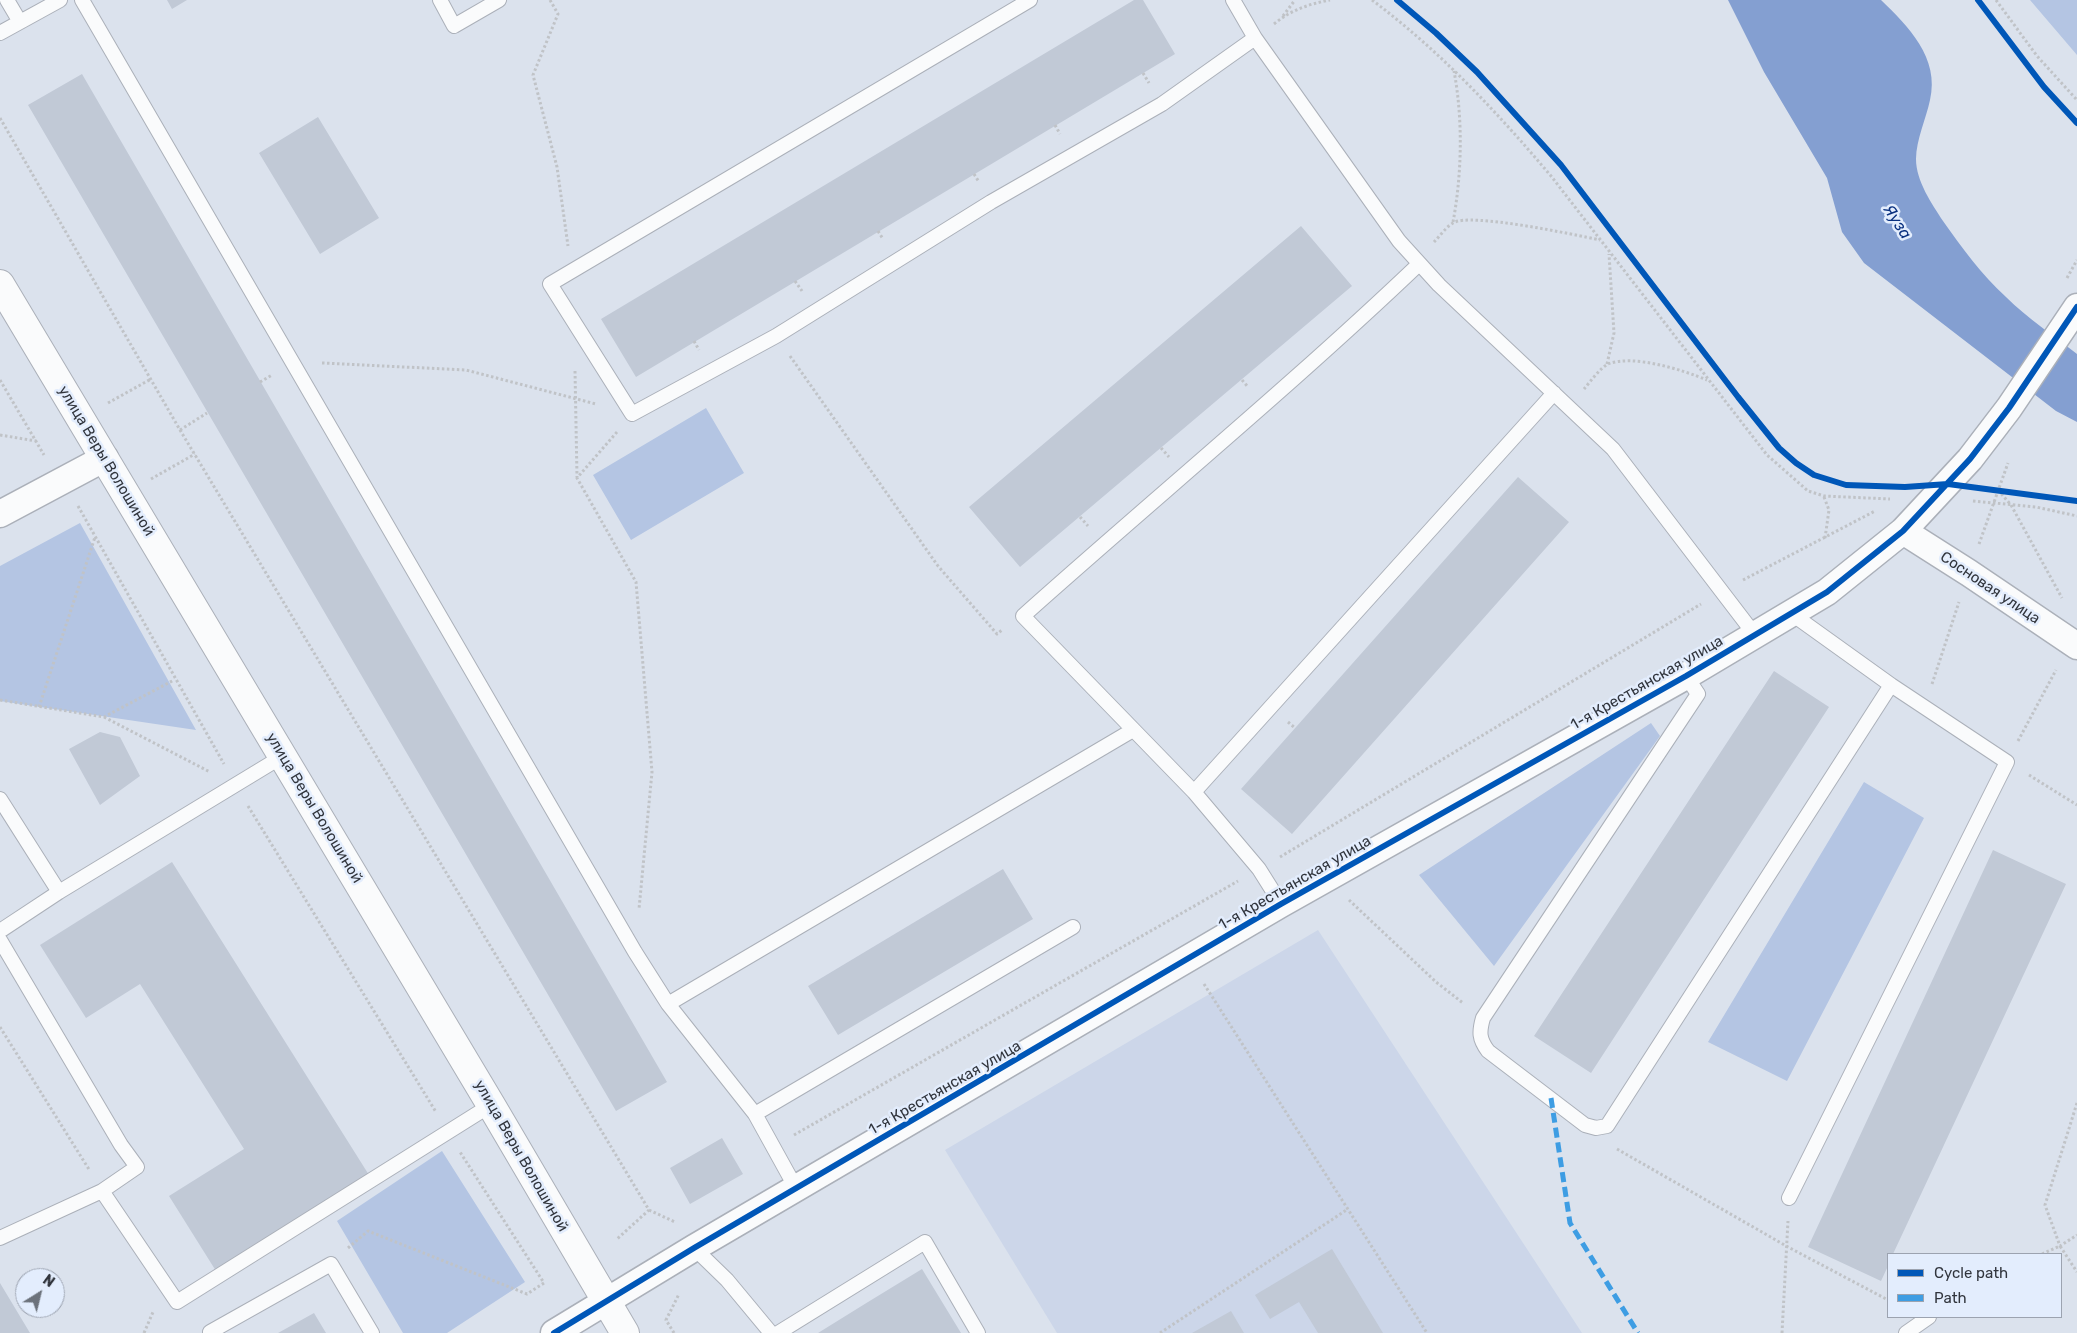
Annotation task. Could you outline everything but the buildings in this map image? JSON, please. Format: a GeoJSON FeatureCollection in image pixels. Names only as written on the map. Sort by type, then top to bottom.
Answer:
{"type":"FeatureCollection","features":[{"type":"Feature","properties":{"kind":"street","name":"улица Веры Волошиной"},"geometry":{"type":"LineString","coordinates":[[0,284],[491,1105],[625,1333]]}},
{"type":"Feature","properties":{"kind":"street","name":"1-я Крестьянская улица"},"geometry":{"type":"LineString","coordinates":[[554,1333],[694,1248],[797,1190],[1281,904],[1686,676],[1827,592],[1902,531],[1942,490],[2010,408],[2077,307]]}},
{"type":"Feature","properties":{"kind":"street"},"geometry":{"type":"LineString","coordinates":[[0,514],[104,458]]}},
{"type":"Feature","properties":{"kind":"street","name":"Сосновая улица"},"geometry":{"type":"LineString","coordinates":[[1902,531],[1969,572],[2074,644]]}},
{"type":"Feature","properties":{"kind":"lane"},"geometry":{"type":"LineString","coordinates":[[7,0],[20,22]]}},
{"type":"Feature","properties":{"kind":"lane"},"geometry":{"type":"LineString","coordinates":[[0,33],[60,0]]}},
{"type":"Feature","properties":{"kind":"lane"},"geometry":{"type":"LineString","coordinates":[[82,0],[635,952],[668,1004],[755,1114],[797,1190]]}},
{"type":"Feature","properties":{"kind":"lane"},"geometry":{"type":"LineString","coordinates":[[440,0],[454,26],[499,0]]}},
{"type":"Feature","properties":{"kind":"lane"},"geometry":{"type":"LineString","coordinates":[[1030,0],[550,284],[632,414],[776,336],[991,202],[1162,104],[1255,38]]}},
{"type":"Feature","properties":{"kind":"lane"},"geometry":{"type":"LineString","coordinates":[[1232,0],[1255,38],[1378,215],[1417,262],[1613,449],[1632,471],[1755,635]]}},
{"type":"Feature","properties":{"kind":"lane"},"geometry":{"type":"LineString","coordinates":[[1281,904],[1259,869],[1194,792],[1023,616],[1183,474],[1340,339],[1417,262]]}},
{"type":"Feature","properties":{"kind":"lane"},"geometry":{"type":"LineString","coordinates":[[1194,792],[1554,393]]}},
{"type":"Feature","properties":{"kind":"lane"},"geometry":{"type":"LineString","coordinates":[[1789,1198],[2007,762],[1891,685],[1792,614]]}},
{"type":"Feature","properties":{"kind":"lane"},"geometry":{"type":"LineString","coordinates":[[1686,676],[1698,694],[1484,1018],[1480,1031],[1481,1041],[1488,1050],[1585,1125],[1596,1128],[1607,1126],[1891,685]]}},
{"type":"Feature","properties":{"kind":"lane"},"geometry":{"type":"LineString","coordinates":[[668,1004],[1133,730]]}},
{"type":"Feature","properties":{"kind":"lane"},"geometry":{"type":"LineString","coordinates":[[0,931],[58,892],[283,756]]}},
{"type":"Feature","properties":{"kind":"lane"},"geometry":{"type":"LineString","coordinates":[[0,799],[58,892]]}},
{"type":"Feature","properties":{"kind":"lane"},"geometry":{"type":"LineString","coordinates":[[755,1114],[1073,926]]}},
{"type":"Feature","properties":{"kind":"lane"},"geometry":{"type":"LineString","coordinates":[[0,940],[121,1145],[137,1167],[102,1191],[0,1238]]}},
{"type":"Feature","properties":{"kind":"lane"},"geometry":{"type":"LineString","coordinates":[[102,1191],[178,1302],[491,1105]]}},
{"type":"Feature","properties":{"kind":"lane"},"geometry":{"type":"LineString","coordinates":[[778,1333],[925,1242],[978,1333]]}},
{"type":"Feature","properties":{"kind":"lane"},"geometry":{"type":"LineString","coordinates":[[694,1248],[716,1269],[771,1333]]}},
{"type":"Feature","properties":{"kind":"lane"},"geometry":{"type":"LineString","coordinates":[[210,1332],[331,1264],[372,1333]]}},
{"type":"Feature","properties":{"kind":"lane"},"geometry":{"type":"LineString","coordinates":[[1906,1333],[1927,1318]]}},
{"type":"Feature","properties":{"kind":"path"},"geometry":{"type":"LineString","coordinates":[[550,0],[558,14],[533,75],[557,167],[572,271]]}},
{"type":"Feature","properties":{"kind":"path"},"geometry":{"type":"LineString","coordinates":[[1281,18],[1295,0]]}},
{"type":"Feature","properties":{"kind":"path"},"geometry":{"type":"LineString","coordinates":[[1255,38],[1281,18],[1309,4],[1330,0]]}},
{"type":"Feature","properties":{"kind":"path"},"geometry":{"type":"LineString","coordinates":[[1372,0],[1427,44],[1516,134],[1766,455],[1808,491],[1824,496],[1892,499],[1884,505]]}},
{"type":"Feature","properties":{"kind":"path"},"geometry":{"type":"LineString","coordinates":[[1996,0],[2037,56],[2077,100]]}},
{"type":"Feature","properties":{"kind":"path"},"geometry":{"type":"LineString","coordinates":[[1417,262],[1453,222],[1460,152],[1457,86],[1454,71]]}},
{"type":"Feature","properties":{"kind":"path"},"geometry":{"type":"LineString","coordinates":[[0,118],[180,430],[649,1210],[678,1223]]}},
{"type":"Feature","properties":{"kind":"path"},"geometry":{"type":"LineString","coordinates":[[1453,222],[1488,221],[1600,240]]}},
{"type":"Feature","properties":{"kind":"path"},"geometry":{"type":"LineString","coordinates":[[1568,406],[1607,364],[1614,333],[1609,251]]}},
{"type":"Feature","properties":{"kind":"path"},"geometry":{"type":"LineString","coordinates":[[776,336],[938,566],[997,634],[1023,616]]}},
{"type":"Feature","properties":{"kind":"path"},"geometry":{"type":"LineString","coordinates":[[1607,364],[1625,361],[1643,363],[1679,370],[1707,380]]}},
{"type":"Feature","properties":{"kind":"path"},"geometry":{"type":"LineString","coordinates":[[293,362],[466,370],[632,414],[577,478]]}},
{"type":"Feature","properties":{"kind":"path"},"geometry":{"type":"LineString","coordinates":[[575,368],[577,478],[636,582],[652,772],[635,952]]}},
{"type":"Feature","properties":{"kind":"path"},"geometry":{"type":"LineString","coordinates":[[108,403],[151,379]]}},
{"type":"Feature","properties":{"kind":"path"},"geometry":{"type":"LineString","coordinates":[[0,380],[45,457]]}},
{"type":"Feature","properties":{"kind":"path"},"geometry":{"type":"LineString","coordinates":[[180,430],[207,413]]}},
{"type":"Feature","properties":{"kind":"path"},"geometry":{"type":"LineString","coordinates":[[0,435],[36,442]]}},
{"type":"Feature","properties":{"kind":"path"},"geometry":{"type":"LineString","coordinates":[[150,479],[195,454]]}},
{"type":"Feature","properties":{"kind":"path"},"geometry":{"type":"LineString","coordinates":[[1997,489],[2011,505],[2063,599]]}},
{"type":"Feature","properties":{"kind":"path"},"geometry":{"type":"LineString","coordinates":[[1942,490],[2007,490]]}},
{"type":"Feature","properties":{"kind":"path"},"geometry":{"type":"LineString","coordinates":[[1942,490],[2011,505],[2036,507],[2077,516]]}},
{"type":"Feature","properties":{"kind":"path"},"geometry":{"type":"LineString","coordinates":[[1824,496],[1830,510],[1825,538]]}},
{"type":"Feature","properties":{"kind":"path"},"geometry":{"type":"LineString","coordinates":[[75,501],[174,680],[236,785],[448,1132],[544,1283],[526,1294],[368,1232],[331,1264]]}},
{"type":"Feature","properties":{"kind":"path"},"geometry":{"type":"LineString","coordinates":[[774,1147],[1259,869],[1722,591],[1878,510]]}},
{"type":"Feature","properties":{"kind":"path"},"geometry":{"type":"LineString","coordinates":[[38,707],[95,536]]}},
{"type":"Feature","properties":{"kind":"path"},"geometry":{"type":"LineString","coordinates":[[2074,644],[2007,762],[2077,805]]}},
{"type":"Feature","properties":{"kind":"path"},"geometry":{"type":"LineString","coordinates":[[104,717],[174,680]]}},
{"type":"Feature","properties":{"kind":"path"},"geometry":{"type":"LineString","coordinates":[[0,700],[104,717],[236,785]]}},
{"type":"Feature","properties":{"kind":"path"},"geometry":{"type":"LineString","coordinates":[[1348,899],[1436,982],[1484,1018]]}},
{"type":"Feature","properties":{"kind":"path"},"geometry":{"type":"LineString","coordinates":[[1200,977],[1427,1333]]}},
{"type":"Feature","properties":{"kind":"path"},"geometry":{"type":"LineString","coordinates":[[0,1027],[102,1191]]}},
{"type":"Feature","properties":{"kind":"path"},"geometry":{"type":"LineString","coordinates":[[2077,1102],[2045,1205],[2060,1246],[2077,1272]]}},
{"type":"Feature","properties":{"kind":"path"},"geometry":{"type":"LineString","coordinates":[[1596,1128],[1609,1144],[1788,1247],[1887,1299]]}},
{"type":"Feature","properties":{"kind":"path"},"geometry":{"type":"LineString","coordinates":[[1160,1333],[1348,1209]]}},
{"type":"Feature","properties":{"kind":"path"},"geometry":{"type":"LineString","coordinates":[[617,1239],[649,1210]]}},
{"type":"Feature","properties":{"kind":"path"},"geometry":{"type":"LineString","coordinates":[[2044,1253],[2077,1235]]}},
{"type":"Feature","properties":{"kind":"path"},"geometry":{"type":"LineString","coordinates":[[1782,1333],[1788,1247]]}},
{"type":"Feature","properties":{"kind":"path"},"geometry":{"type":"LineString","coordinates":[[674,1333],[666,1320],[678,1295],[716,1269]]}},
{"type":"Feature","properties":{"kind":"shaded area"},"geometry":{"type":"Polygon","coordinates":[[[2030,0],[2077,0],[2077,55],[2030,0]]]}},
{"type":"Feature","properties":{"kind":"shaded area"},"geometry":{"type":"Polygon","coordinates":[[[706,408],[744,473],[631,540],[593,475],[706,408]]]}},
{"type":"Feature","properties":{"kind":"shaded area"},"geometry":{"type":"Polygon","coordinates":[[[80,523],[196,730],[0,701],[0,566],[80,523]]]}},
{"type":"Feature","properties":{"kind":"shaded area"},"geometry":{"type":"Polygon","coordinates":[[[1651,723],[1660,736],[1494,966],[1419,875],[1651,723]]]}},
{"type":"Feature","properties":{"kind":"shaded area"},"geometry":{"type":"Polygon","coordinates":[[[1864,782],[1924,818],[1787,1081],[1708,1042],[1864,782]]]}},
{"type":"Feature","properties":{"kind":"shaded area"},"geometry":{"type":"Polygon","coordinates":[[[1318,930],[1582,1333],[1057,1333],[945,1150],[1318,930]]]}},
{"type":"Feature","properties":{"kind":"shaded area"},"geometry":{"type":"Polygon","coordinates":[[[442,1151],[525,1282],[447,1333],[403,1333],[337,1221],[442,1151]]]}},
{"type":"Feature","properties":{"kind":"water","name":"Яуза"},"geometry":{"type":"Polygon","coordinates":[[[1728,0],[1881,0],[1911,32],[1926,57],[1932,85],[1930,100],[1916,152],[1917,167],[1922,184],[1943,221],[1988,279],[2023,312],[2077,354],[2077,422],[2056,411],[1864,263],[1842,232],[1827,178],[1764,72],[1728,0]]]}},
{"type":"Feature","properties":{"kind":"marked path"},"geometry":{"type":"LineString","coordinates":[[1551,1098],[1570,1223],[1638,1333]]}},
{"type":"Feature","properties":{"kind":"cycle path"},"geometry":{"type":"LineString","coordinates":[[1397,0],[1436,33],[1477,72],[1561,165],[1738,397],[1779,448],[1796,463],[1814,475],[1846,485],[1905,487],[1948,484],[2077,501]]}},
{"type":"Feature","properties":{"kind":"cycle path"},"geometry":{"type":"LineString","coordinates":[[1978,0],[2044,87],[2077,123]]}},
{"type":"Feature","properties":{"kind":"cycle path"},"geometry":{"type":"LineString","coordinates":[[554,1333],[694,1248],[1281,904],[1686,676],[1827,592],[1903,531],[1970,459],[2009,408],[2077,307]]}}]}
